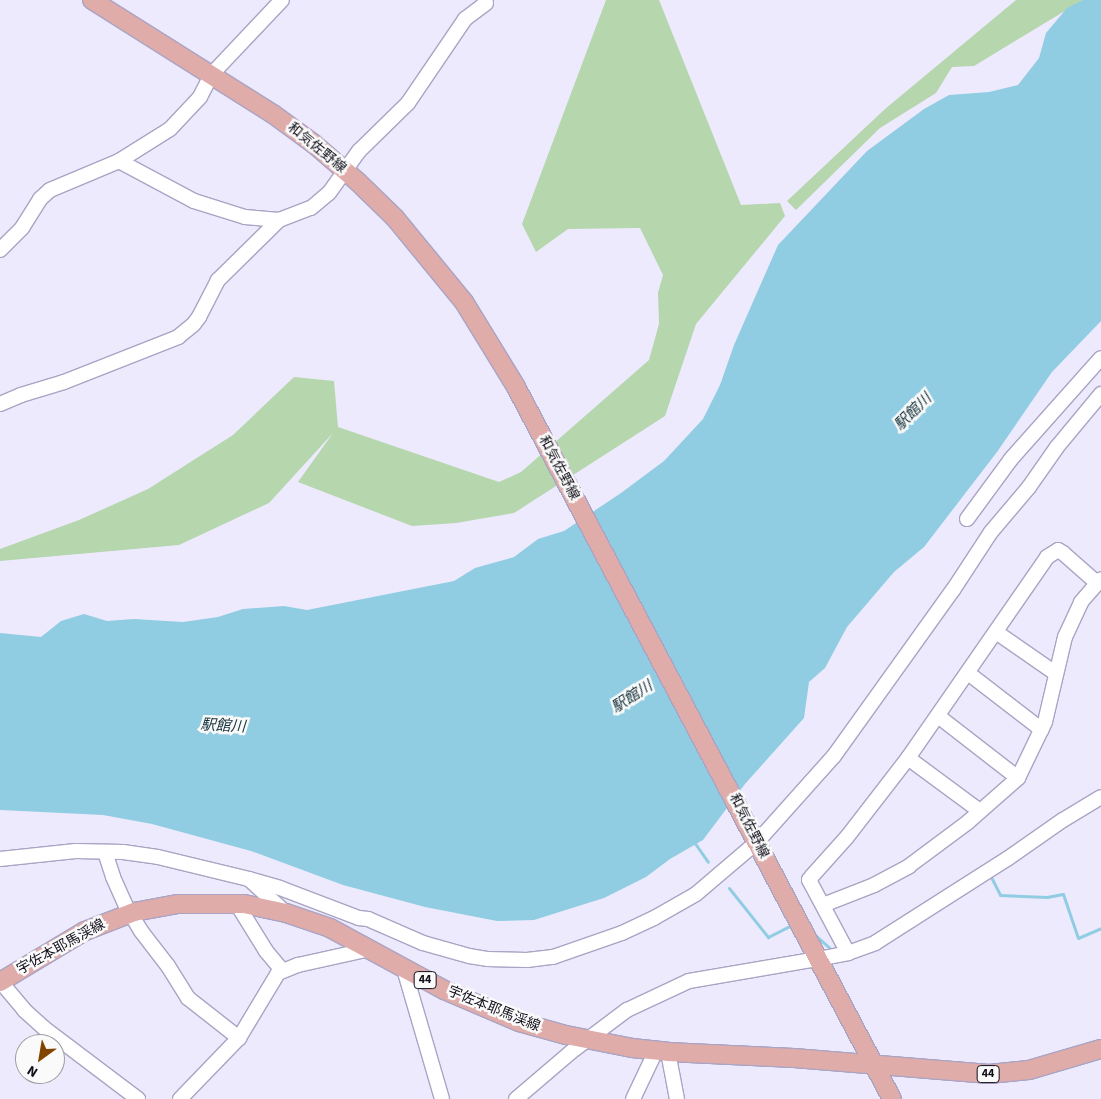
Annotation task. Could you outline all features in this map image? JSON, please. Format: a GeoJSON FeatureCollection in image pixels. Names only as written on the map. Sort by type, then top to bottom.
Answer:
{"type":"FeatureCollection","features":[{"type":"Feature","properties":{"kind":"main road","name":"和気佐野線"},"geometry":{"type":"LineString","coordinates":[[92,0],[286,123],[344,169],[406,230],[464,302],[516,387],[873,1064]]}},
{"type":"Feature","properties":{"kind":"main road","name":"宇佐本耶馬渓線"},"geometry":{"type":"LineString","coordinates":[[0,981],[84,931],[130,913],[178,904],[237,904],[263,907],[330,928],[404,969],[466,1000],[519,1022],[588,1039],[661,1051],[794,1058],[974,1073],[1001,1073],[1046,1066],[1101,1049]]}},
{"type":"Feature","properties":{"kind":"main road"},"geometry":{"type":"LineString","coordinates":[[873,1064],[892,1099]]}},
{"type":"Feature","properties":{"kind":"street"},"geometry":{"type":"LineString","coordinates":[[0,250],[22,228],[40,199],[50,190],[119,161],[170,129],[200,97],[211,75],[282,0]]}},
{"type":"Feature","properties":{"kind":"street"},"geometry":{"type":"LineString","coordinates":[[0,404],[21,395],[64,382],[178,337],[193,325],[218,280],[279,220],[311,208],[320,202],[344,169],[408,103],[465,19],[486,3],[485,0]]}},
{"type":"Feature","properties":{"kind":"street"},"geometry":{"type":"LineString","coordinates":[[119,161],[204,206],[245,217],[279,220]]}},
{"type":"Feature","properties":{"kind":"street"},"geometry":{"type":"LineString","coordinates":[[967,519],[1011,459],[1101,358]]}},
{"type":"Feature","properties":{"kind":"street"},"geometry":{"type":"LineString","coordinates":[[0,859],[50,853],[105,852],[158,857],[280,888],[359,918],[368,919],[445,950],[487,958],[526,960],[553,957],[622,933],[654,918],[696,894],[756,840],[834,756],[952,590],[990,532],[1029,487],[1057,447],[1101,394]]}},
{"type":"Feature","properties":{"kind":"street"},"geometry":{"type":"LineString","coordinates":[[823,905],[874,885],[909,866],[980,811],[1018,778],[1042,730],[1065,637],[1078,608],[1099,581],[1063,553],[1058,550],[1051,553],[908,758],[847,836],[809,880],[848,953]]}},
{"type":"Feature","properties":{"kind":"street"},"geometry":{"type":"LineString","coordinates":[[996,632],[1055,674]]}},
{"type":"Feature","properties":{"kind":"street"},"geometry":{"type":"LineString","coordinates":[[968,673],[1042,730]]}},
{"type":"Feature","properties":{"kind":"street"},"geometry":{"type":"LineString","coordinates":[[938,716],[1018,778]]}},
{"type":"Feature","properties":{"kind":"street"},"geometry":{"type":"LineString","coordinates":[[908,758],[980,811]]}},
{"type":"Feature","properties":{"kind":"street"},"geometry":{"type":"LineString","coordinates":[[516,1099],[616,1017],[689,981],[848,953],[875,943],[1101,797]]}},
{"type":"Feature","properties":{"kind":"street"},"geometry":{"type":"LineString","coordinates":[[105,852],[113,877],[130,913],[188,998],[239,1038]]}},
{"type":"Feature","properties":{"kind":"street"},"geometry":{"type":"LineString","coordinates":[[249,879],[286,913]]}},
{"type":"Feature","properties":{"kind":"street"},"geometry":{"type":"LineString","coordinates":[[237,904],[266,951],[282,970]]}},
{"type":"Feature","properties":{"kind":"street"},"geometry":{"type":"LineString","coordinates":[[180,1099],[239,1038],[276,976],[282,970],[370,950]]}},
{"type":"Feature","properties":{"kind":"street"},"geometry":{"type":"LineString","coordinates":[[404,969],[442,1099]]}},
{"type":"Feature","properties":{"kind":"street"},"geometry":{"type":"LineString","coordinates":[[0,981],[24,1010],[44,1028],[138,1099]]}},
{"type":"Feature","properties":{"kind":"street"},"geometry":{"type":"LineString","coordinates":[[633,1099],[652,1059],[661,1051],[677,1099]]}},
{"type":"Feature","properties":{"kind":"green space"},"geometry":{"type":"Polygon","coordinates":[[[606,0],[659,0],[741,205],[780,203],[785,216],[696,324],[665,416],[514,513],[456,523],[412,526],[298,482],[333,433],[269,503],[179,545],[0,561],[0,549],[79,520],[148,489],[233,435],[294,377],[334,381],[338,427],[499,482],[521,472],[649,360],[659,324],[658,293],[663,275],[640,228],[568,229],[536,252],[522,224],[606,0]]]}},
{"type":"Feature","properties":{"kind":"green space"},"geometry":{"type":"Polygon","coordinates":[[[1016,0],[1083,0],[974,66],[952,67],[936,93],[880,128],[796,210],[787,201],[885,109],[1016,0]]]}},
{"type":"Feature","properties":{"kind":"water","name":"駅館川"},"geometry":{"type":"Polygon","coordinates":[[[1083,0],[1101,0],[1101,321],[1052,372],[997,452],[924,547],[894,572],[847,627],[825,668],[809,682],[804,718],[745,784],[703,840],[670,859],[646,877],[604,898],[534,920],[497,921],[425,907],[343,885],[251,851],[152,824],[103,815],[0,810],[0,633],[41,637],[61,621],[84,614],[107,621],[134,619],[183,622],[218,617],[243,609],[284,606],[307,610],[454,581],[475,568],[514,557],[538,539],[564,531],[621,493],[664,461],[703,419],[720,385],[734,345],[778,245],[867,151],[924,109],[949,95],[989,92],[1018,85],[1039,58],[1046,33],[1067,8],[1083,0]]]}},
{"type":"Feature","properties":{"kind":"waterway"},"geometry":{"type":"LineString","coordinates":[[694,842],[708,862]]}},
{"type":"Feature","properties":{"kind":"waterway"},"geometry":{"type":"LineString","coordinates":[[990,875],[1000,895],[1047,897],[1063,894],[1078,938],[1101,928]]}},
{"type":"Feature","properties":{"kind":"waterway"},"geometry":{"type":"LineString","coordinates":[[729,888],[768,937],[794,924]]}},
{"type":"Feature","properties":{"kind":"waterway"},"geometry":{"type":"LineString","coordinates":[[813,933],[833,951]]}}]}
